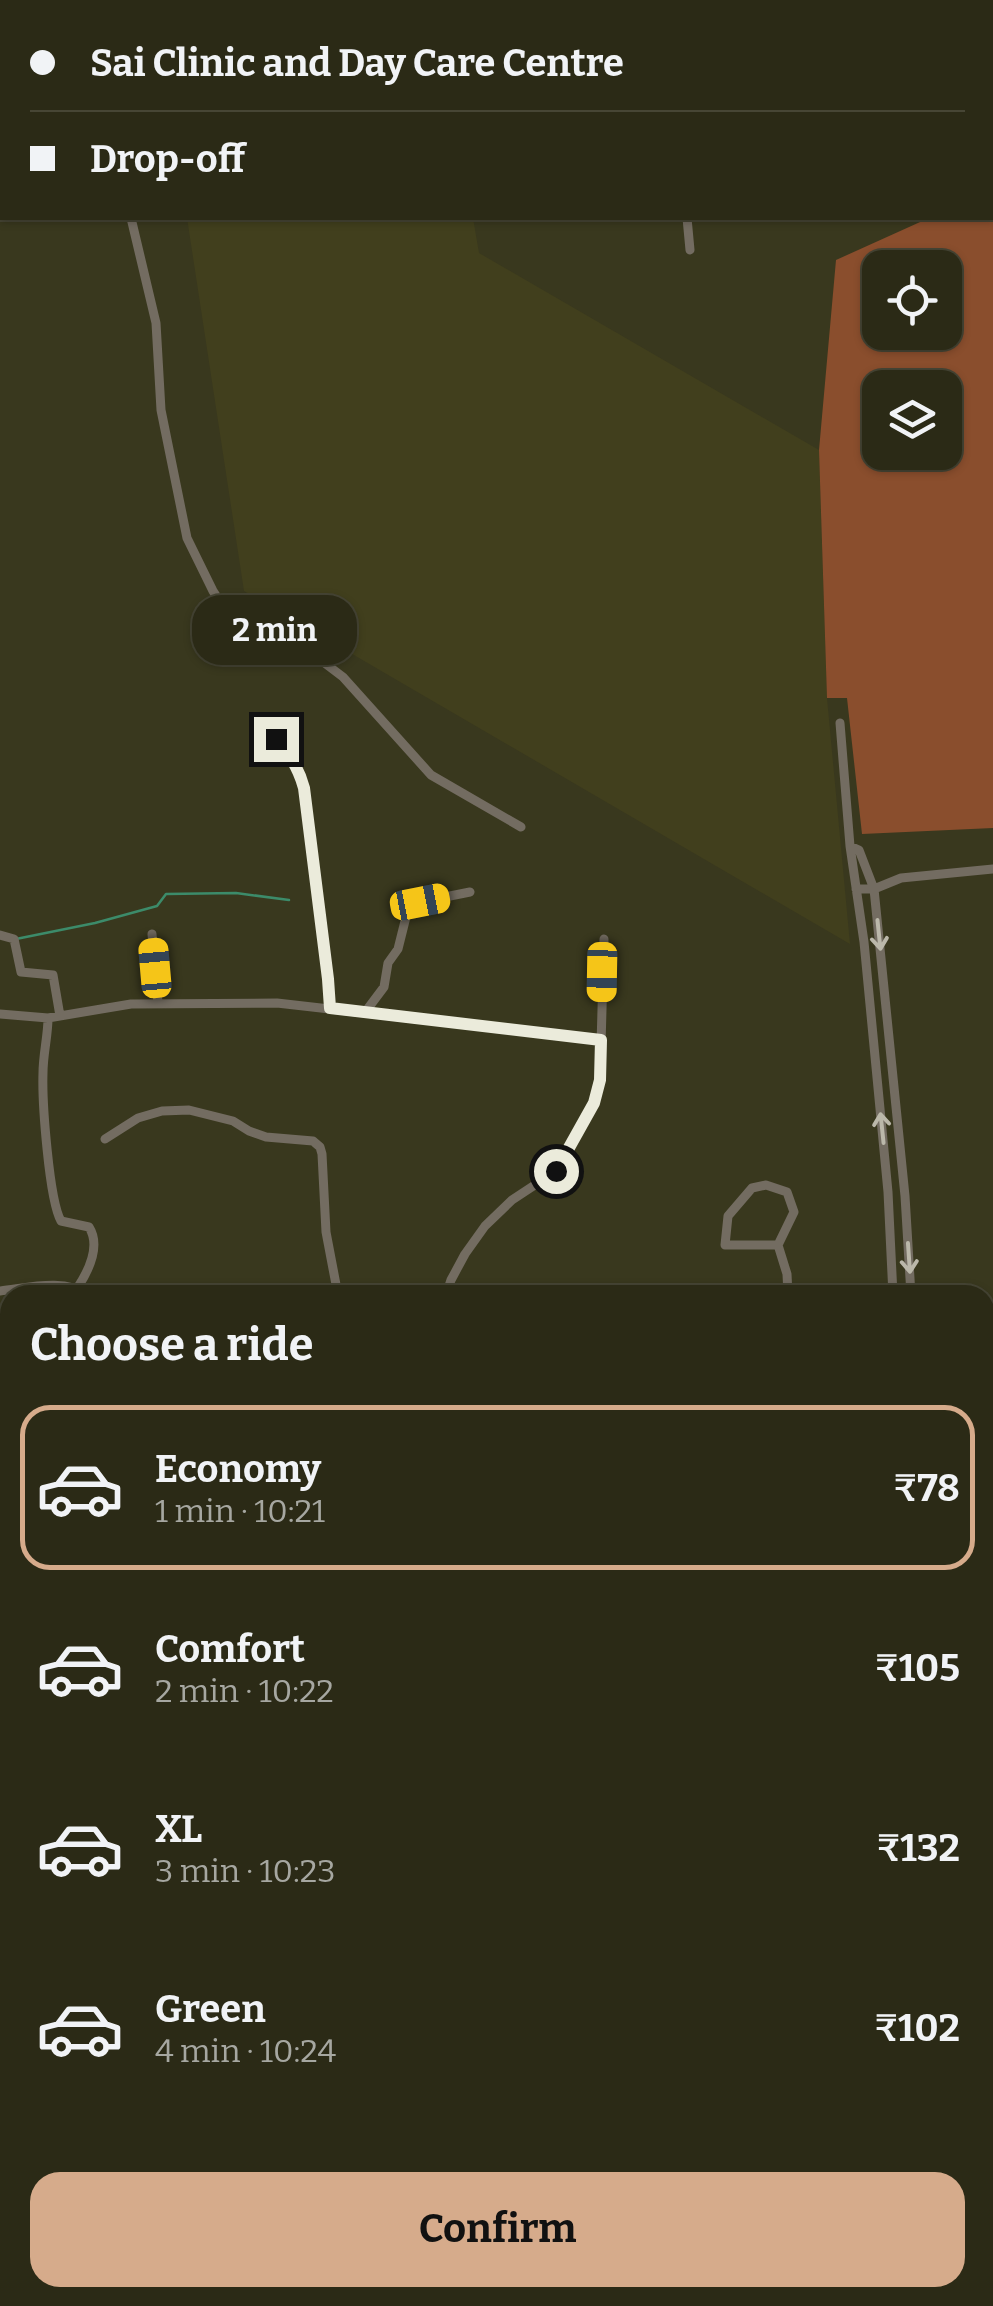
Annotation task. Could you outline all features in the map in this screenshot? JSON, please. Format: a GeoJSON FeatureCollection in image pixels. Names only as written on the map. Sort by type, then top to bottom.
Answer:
{"type":"FeatureCollection","features":[{"type":"Feature","properties":{"kind":"street"},"geometry":{"type":"LineString","coordinates":[[131,220],[156,322],[160,410],[187,538],[212,591],[234,612],[289,636],[332,668],[431,775],[520,827]]}},
{"type":"Feature","properties":{"kind":"street"},"geometry":{"type":"LineString","coordinates":[[687,220],[690,250]]}},
{"type":"Feature","properties":{"kind":"street"},"geometry":{"type":"LineString","coordinates":[[840,724],[884,1154],[892,1285]]}},
{"type":"Feature","properties":{"kind":"street"},"geometry":{"type":"LineString","coordinates":[[276,739],[288,751],[304,788],[330,1008]]}},
{"type":"Feature","properties":{"kind":"street"},"geometry":{"type":"LineString","coordinates":[[850,846],[859,850],[874,889],[911,1285]]}},
{"type":"Feature","properties":{"kind":"street"},"geometry":{"type":"LineString","coordinates":[[856,889],[874,889],[901,878],[993,869]]}},
{"type":"Feature","properties":{"kind":"street"},"geometry":{"type":"LineString","coordinates":[[366,1012],[384,987],[388,963],[398,949],[408,910],[420,902],[470,892]]}},
{"type":"Feature","properties":{"kind":"street"},"geometry":{"type":"LineString","coordinates":[[152,934],[158,1003]]}},
{"type":"Feature","properties":{"kind":"street"},"geometry":{"type":"LineString","coordinates":[[0,935],[14,939],[20,972],[53,975],[60,1016]]}},
{"type":"Feature","properties":{"kind":"street"},"geometry":{"type":"LineString","coordinates":[[449,1285],[485,1226],[512,1200],[556,1171],[594,1103],[600,1080],[604,939]]}},
{"type":"Feature","properties":{"kind":"street"},"geometry":{"type":"LineString","coordinates":[[0,1014],[48,1018],[130,1004],[277,1003],[601,1040]]}},
{"type":"Feature","properties":{"kind":"street"},"geometry":{"type":"LineString","coordinates":[[48,1018],[42,1072],[56,1212],[61,1221],[89,1227],[94,1235],[91,1264],[80,1285]]}},
{"type":"Feature","properties":{"kind":"street"},"geometry":{"type":"LineString","coordinates":[[105,1140],[138,1118],[162,1111],[189,1110],[233,1121],[266,1138],[313,1141],[322,1154],[326,1232],[336,1285]]}},
{"type":"Feature","properties":{"kind":"street"},"geometry":{"type":"LineString","coordinates":[[778,1245],[726,1245],[728,1216],[752,1188],[766,1186],[787,1192],[794,1212],[778,1245],[788,1285]]}},
{"type":"Feature","properties":{"kind":"street"},"geometry":{"type":"LineString","coordinates":[[0,1823],[0,1843]]}},
{"type":"Feature","properties":{"kind":"shaded area"},"geometry":{"type":"Polygon","coordinates":[[[187,220],[473,220],[479,253],[819,450],[827,698],[850,944],[244,591],[187,220]]]}},
{"type":"Feature","properties":{"kind":"shaded area"},"geometry":{"type":"Polygon","coordinates":[[[925,220],[993,220],[993,828],[862,834],[847,698],[827,698],[819,450],[836,260],[925,220]]]}},
{"type":"Feature","properties":{"kind":"waterway"},"geometry":{"type":"LineString","coordinates":[[16,939],[157,906],[166,894],[236,893],[289,900]]}},
{"type":"Feature","properties":{"kind":"route"},"geometry":{"type":"LineString","coordinates":[[276,739],[288,751],[304,788],[330,1008],[601,1040],[600,1080],[594,1103],[556,1171]]}}]}
